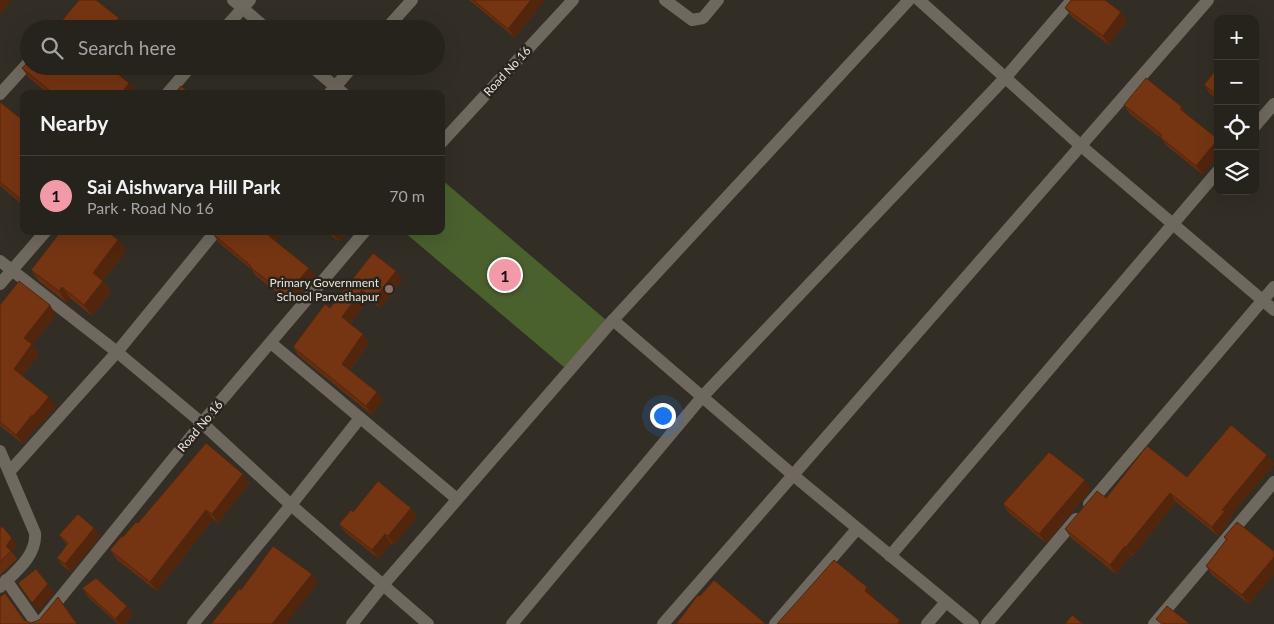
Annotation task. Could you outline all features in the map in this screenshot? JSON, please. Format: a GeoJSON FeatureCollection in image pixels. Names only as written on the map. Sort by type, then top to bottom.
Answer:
{"type":"FeatureCollection","features":[{"type":"Feature","properties":{"kind":"street"},"geometry":{"type":"LineString","coordinates":[[394,20],[412,0]]}},
{"type":"Feature","properties":{"kind":"street","name":"Road No 16"},"geometry":{"type":"LineString","coordinates":[[445,139],[573,0]]}},
{"type":"Feature","properties":{"kind":"street"},"geometry":{"type":"LineString","coordinates":[[665,0],[692,20],[703,18],[718,0]]}},
{"type":"Feature","properties":{"kind":"street"},"geometry":{"type":"LineString","coordinates":[[352,624],[383,585],[613,320],[909,0]]}},
{"type":"Feature","properties":{"kind":"street"},"geometry":{"type":"LineString","coordinates":[[919,0],[1080,145],[1274,310]]}},
{"type":"Feature","properties":{"kind":"street"},"geometry":{"type":"LineString","coordinates":[[512,624],[702,397],[1006,77],[1072,0]]}},
{"type":"Feature","properties":{"kind":"street"},"geometry":{"type":"LineString","coordinates":[[662,624],[1208,0]]}},
{"type":"Feature","properties":{"kind":"street"},"geometry":{"type":"LineString","coordinates":[[230,20],[242,3],[258,20]]}},
{"type":"Feature","properties":{"kind":"street"},"geometry":{"type":"LineString","coordinates":[[0,94],[20,72]]}},
{"type":"Feature","properties":{"kind":"street"},"geometry":{"type":"LineString","coordinates":[[170,90],[183,75]]}},
{"type":"Feature","properties":{"kind":"street"},"geometry":{"type":"LineString","coordinates":[[321,75],[335,90]]}},
{"type":"Feature","properties":{"kind":"street"},"geometry":{"type":"LineString","coordinates":[[337,90],[347,75]]}},
{"type":"Feature","properties":{"kind":"street"},"geometry":{"type":"LineString","coordinates":[[1259,121],[1274,104]]}},
{"type":"Feature","properties":{"kind":"street"},"geometry":{"type":"LineString","coordinates":[[890,556],[1214,176]]}},
{"type":"Feature","properties":{"kind":"street"},"geometry":{"type":"LineString","coordinates":[[0,284],[42,235]]}},
{"type":"Feature","properties":{"kind":"street"},"geometry":{"type":"LineString","coordinates":[[10,471],[117,352],[213,235]]}},
{"type":"Feature","properties":{"kind":"street","name":"Road No 16"},"geometry":{"type":"LineString","coordinates":[[38,624],[202,424],[362,235]]}},
{"type":"Feature","properties":{"kind":"street"},"geometry":{"type":"LineString","coordinates":[[0,261],[10,271],[117,352],[202,424],[291,506],[428,624]]}},
{"type":"Feature","properties":{"kind":"street"},"geometry":{"type":"LineString","coordinates":[[987,624],[1274,287]]}},
{"type":"Feature","properties":{"kind":"street"},"geometry":{"type":"LineString","coordinates":[[613,320],[792,475],[973,624]]}},
{"type":"Feature","properties":{"kind":"street"},"geometry":{"type":"LineString","coordinates":[[271,343],[457,499]]}},
{"type":"Feature","properties":{"kind":"street"},"geometry":{"type":"LineString","coordinates":[[193,624],[291,506],[360,418]]}},
{"type":"Feature","properties":{"kind":"street"},"geometry":{"type":"LineString","coordinates":[[0,451],[35,533],[36,544],[29,557],[3,584],[38,624]]}},
{"type":"Feature","properties":{"kind":"street"},"geometry":{"type":"LineString","coordinates":[[1154,624],[1274,482]]}},
{"type":"Feature","properties":{"kind":"street"},"geometry":{"type":"LineString","coordinates":[[775,624],[857,529]]}},
{"type":"Feature","properties":{"kind":"street"},"geometry":{"type":"LineString","coordinates":[[927,624],[946,602]]}},
{"type":"Feature","properties":{"kind":"green space"},"geometry":{"type":"Polygon","coordinates":[[[445,182],[606,320],[565,368],[408,235],[445,235],[445,182]]]}},
{"type":"Feature","properties":{"kind":"building"},"geometry":{"type":"Polygon","coordinates":[[[79,0],[96,0],[119,18],[118,20],[62,20],[79,0]]]}},
{"type":"Feature","properties":{"kind":"building"},"geometry":{"type":"Polygon","coordinates":[[[473,0],[531,0],[508,29],[473,0]]]}},
{"type":"Feature","properties":{"kind":"building"},"geometry":{"type":"Polygon","coordinates":[[[1071,0],[1105,0],[1121,12],[1103,36],[1065,8],[1071,0]]]}},
{"type":"Feature","properties":{"kind":"building"},"geometry":{"type":"Polygon","coordinates":[[[1214,72],[1214,93],[1204,85],[1214,72]]]}},
{"type":"Feature","properties":{"kind":"building"},"geometry":{"type":"Polygon","coordinates":[[[31,75],[119,75],[129,83],[124,90],[49,90],[31,75]]]}},
{"type":"Feature","properties":{"kind":"building"},"geometry":{"type":"Polygon","coordinates":[[[1146,78],[1182,107],[1180,109],[1214,136],[1214,144],[1196,166],[1160,137],[1162,135],[1124,105],[1146,78]]]}},
{"type":"Feature","properties":{"kind":"building"},"geometry":{"type":"Polygon","coordinates":[[[181,86],[186,90],[178,90],[181,86]]]}},
{"type":"Feature","properties":{"kind":"building"},"geometry":{"type":"Polygon","coordinates":[[[0,102],[20,118],[20,199],[0,182],[0,102]]]}},
{"type":"Feature","properties":{"kind":"building"},"geometry":{"type":"Polygon","coordinates":[[[58,235],[112,235],[118,240],[93,273],[103,281],[84,305],[62,287],[59,291],[31,270],[58,235]]]}},
{"type":"Feature","properties":{"kind":"building"},"geometry":{"type":"Polygon","coordinates":[[[214,235],[268,235],[309,268],[286,295],[214,235]]]}},
{"type":"Feature","properties":{"kind":"building"},"geometry":{"type":"Polygon","coordinates":[[[373,253],[396,271],[374,299],[362,290],[342,317],[363,334],[342,364],[377,392],[366,406],[293,347],[325,304],[330,308],[373,253]]]}},
{"type":"Feature","properties":{"kind":"building"},"geometry":{"type":"Polygon","coordinates":[[[19,281],[50,305],[24,338],[32,344],[14,369],[49,397],[16,435],[0,422],[0,305],[19,281]]]}},
{"type":"Feature","properties":{"kind":"building"},"geometry":{"type":"Polygon","coordinates":[[[1231,425],[1267,455],[1222,510],[1225,511],[1212,527],[1170,493],[1110,565],[1065,529],[1097,491],[1106,498],[1147,446],[1187,477],[1231,425]]]}},
{"type":"Feature","properties":{"kind":"building"},"geometry":{"type":"Polygon","coordinates":[[[206,443],[243,474],[212,514],[206,510],[150,582],[110,550],[136,522],[138,523],[206,443]]]}},
{"type":"Feature","properties":{"kind":"building"},"geometry":{"type":"Polygon","coordinates":[[[1049,452],[1085,480],[1039,534],[1003,504],[1049,452]]]}},
{"type":"Feature","properties":{"kind":"building"},"geometry":{"type":"Polygon","coordinates":[[[378,481],[411,508],[388,536],[385,534],[372,550],[339,524],[351,510],[353,512],[378,481]]]}},
{"type":"Feature","properties":{"kind":"building"},"geometry":{"type":"Polygon","coordinates":[[[78,514],[94,528],[65,564],[57,558],[68,543],[59,535],[78,514]]]}},
{"type":"Feature","properties":{"kind":"building"},"geometry":{"type":"Polygon","coordinates":[[[1237,522],[1274,551],[1274,557],[1242,595],[1206,566],[1227,539],[1224,537],[1237,522]]]}},
{"type":"Feature","properties":{"kind":"building"},"geometry":{"type":"Polygon","coordinates":[[[2,526],[12,538],[6,546],[11,551],[0,562],[0,529],[2,526]]]}},
{"type":"Feature","properties":{"kind":"building"},"geometry":{"type":"Polygon","coordinates":[[[273,546],[312,574],[272,624],[211,624],[240,588],[241,590],[273,546]]]}},
{"type":"Feature","properties":{"kind":"building"},"geometry":{"type":"Polygon","coordinates":[[[834,560],[867,587],[865,591],[900,620],[897,624],[777,624],[834,560]]]}},
{"type":"Feature","properties":{"kind":"building"},"geometry":{"type":"Polygon","coordinates":[[[36,569],[48,584],[32,603],[18,583],[36,569]]]}},
{"type":"Feature","properties":{"kind":"building"},"geometry":{"type":"Polygon","coordinates":[[[96,578],[127,606],[115,619],[82,588],[96,578]]]}},
{"type":"Feature","properties":{"kind":"building"},"geometry":{"type":"Polygon","coordinates":[[[714,580],[766,624],[676,624],[698,595],[700,596],[714,580]]]}},
{"type":"Feature","properties":{"kind":"building"},"geometry":{"type":"Polygon","coordinates":[[[5,593],[24,620],[31,623],[39,620],[58,597],[77,624],[0,624],[0,597],[5,593]]]}},
{"type":"Feature","properties":{"kind":"building"},"geometry":{"type":"Polygon","coordinates":[[[1167,606],[1190,624],[1162,624],[1156,619],[1167,606]]]}},
{"type":"Feature","properties":{"kind":"building"},"geometry":{"type":"Polygon","coordinates":[[[1072,615],[1083,624],[1065,624],[1072,615]]]}},
{"type":"Feature","properties":{"kind":"place","name":"Sai Aishwarya Hill Park"},"geometry":{"type":"Point","coordinates":[505,275]}},
{"type":"Feature","properties":{"kind":"place","name":"Primary Government School Parvathapur"},"geometry":{"type":"Point","coordinates":[389,289]}}]}
